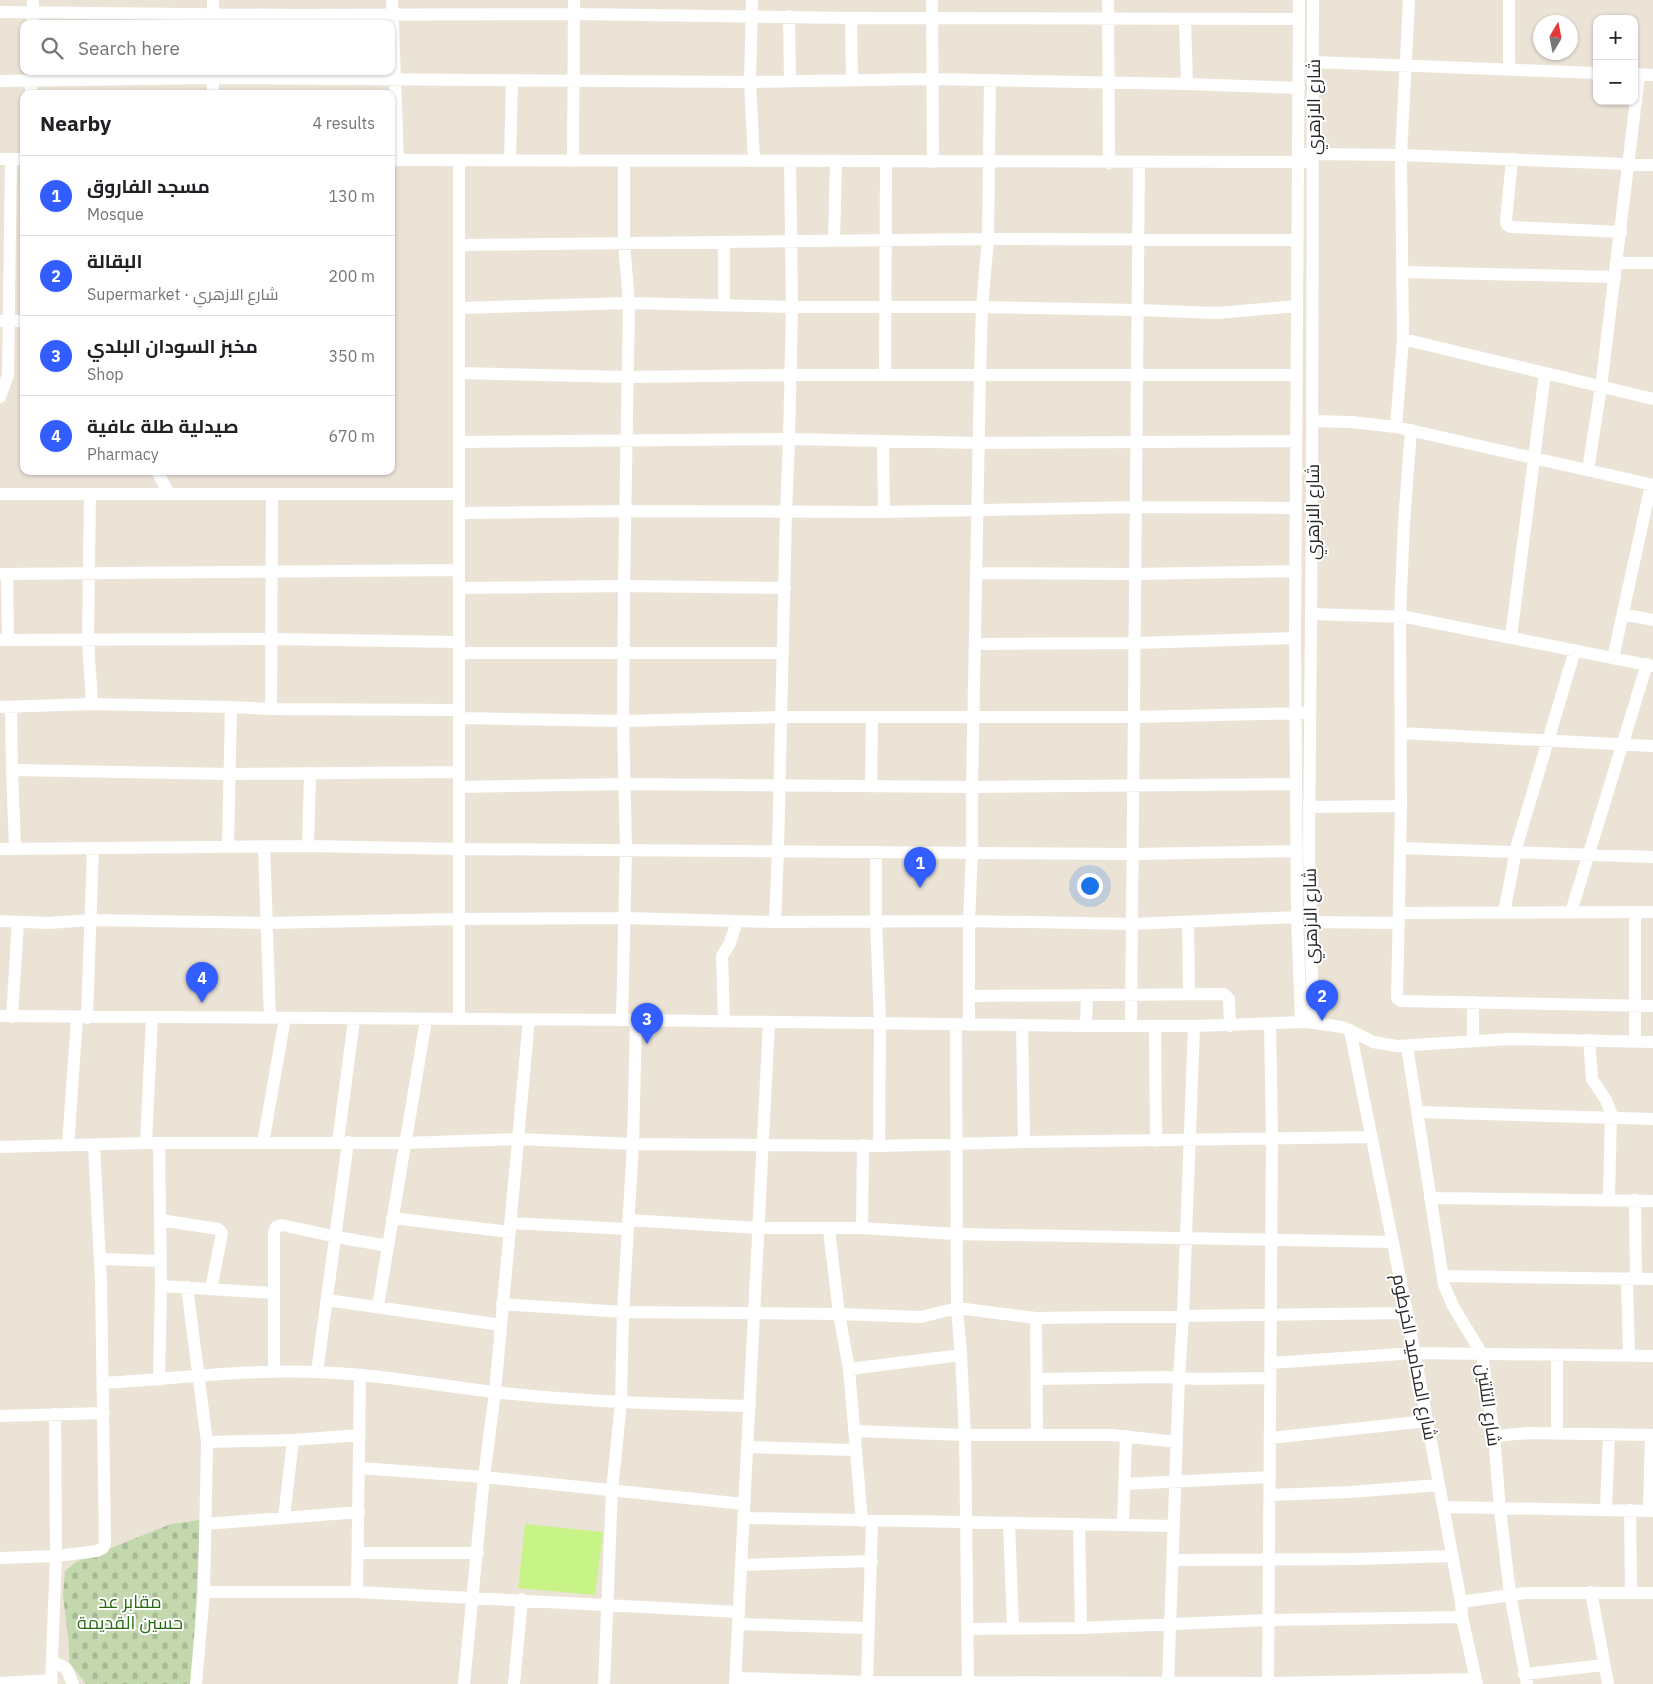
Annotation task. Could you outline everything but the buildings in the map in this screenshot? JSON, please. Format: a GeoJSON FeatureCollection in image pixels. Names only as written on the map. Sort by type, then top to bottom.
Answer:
{"type":"FeatureCollection","features":[{"type":"Feature","properties":{"kind":"street"},"geometry":{"type":"LineString","coordinates":[[213,0],[213,19]]}},
{"type":"Feature","properties":{"kind":"street"},"geometry":{"type":"LineString","coordinates":[[392,0],[393,20]]}},
{"type":"Feature","properties":{"kind":"street"},"geometry":{"type":"LineString","coordinates":[[573,161],[574,0]]}},
{"type":"Feature","properties":{"kind":"street"},"geometry":{"type":"LineString","coordinates":[[752,0],[750,82],[754,161]]}},
{"type":"Feature","properties":{"kind":"street"},"geometry":{"type":"LineString","coordinates":[[932,0],[933,162]]}},
{"type":"Feature","properties":{"kind":"street"},"geometry":{"type":"LineString","coordinates":[[1108,0],[1109,163]]}},
{"type":"Feature","properties":{"kind":"street","name":"شارع الازهري"},"geometry":{"type":"LineString","coordinates":[[1299,0],[1295,638],[1297,917],[1307,1023]]}},
{"type":"Feature","properties":{"kind":"street","name":"شارع الازهري"},"geometry":{"type":"LineString","coordinates":[[1307,1023],[1310,922],[1313,0]]}},
{"type":"Feature","properties":{"kind":"street"},"geometry":{"type":"LineString","coordinates":[[1396,427],[1403,339],[1401,155],[1404,66],[1409,0]]}},
{"type":"Feature","properties":{"kind":"street"},"geometry":{"type":"LineString","coordinates":[[1509,0],[1509,68]]}},
{"type":"Feature","properties":{"kind":"street"},"geometry":{"type":"LineString","coordinates":[[0,12],[213,19],[393,14],[574,14],[851,18],[1299,18]]}},
{"type":"Feature","properties":{"kind":"street"},"geometry":{"type":"LineString","coordinates":[[789,16],[790,81]]}},
{"type":"Feature","properties":{"kind":"street"},"geometry":{"type":"LineString","coordinates":[[851,18],[852,80]]}},
{"type":"Feature","properties":{"kind":"street"},"geometry":{"type":"LineString","coordinates":[[1186,19],[1186,84]]}},
{"type":"Feature","properties":{"kind":"street"},"geometry":{"type":"LineString","coordinates":[[1313,62],[1509,68],[1593,73]]}},
{"type":"Feature","properties":{"kind":"street"},"geometry":{"type":"LineString","coordinates":[[1638,74],[1653,75]]}},
{"type":"Feature","properties":{"kind":"street"},"geometry":{"type":"LineString","coordinates":[[213,75],[213,90]]}},
{"type":"Feature","properties":{"kind":"street"},"geometry":{"type":"LineString","coordinates":[[0,81],[32,82],[213,75],[395,79],[750,82],[931,79],[1299,88]]}},
{"type":"Feature","properties":{"kind":"street"},"geometry":{"type":"LineString","coordinates":[[395,75],[395,160],[1139,163],[1401,155],[1653,164]]}},
{"type":"Feature","properties":{"kind":"street"},"geometry":{"type":"LineString","coordinates":[[510,160],[512,80]]}},
{"type":"Feature","properties":{"kind":"street"},"geometry":{"type":"LineString","coordinates":[[968,1683],[965,1435],[957,1308],[956,1144],[963,1025],[969,996],[980,376],[982,307],[988,239],[990,80]]}},
{"type":"Feature","properties":{"kind":"street"},"geometry":{"type":"LineString","coordinates":[[1588,470],[1621,232],[1634,105]]}},
{"type":"Feature","properties":{"kind":"street"},"geometry":{"type":"LineString","coordinates":[[0,397],[8,375],[4,321],[12,159]]}},
{"type":"Feature","properties":{"kind":"street"},"geometry":{"type":"LineString","coordinates":[[1512,159],[1506,221],[1508,225],[1511,227],[1621,232]]}},
{"type":"Feature","properties":{"kind":"street"},"geometry":{"type":"LineString","coordinates":[[459,160],[459,1019]]}},
{"type":"Feature","properties":{"kind":"street"},"geometry":{"type":"LineString","coordinates":[[622,1020],[626,849],[623,654],[629,303],[624,243],[624,161]]}},
{"type":"Feature","properties":{"kind":"street"},"geometry":{"type":"LineString","coordinates":[[775,922],[786,512],[790,439],[792,307],[790,161]]}},
{"type":"Feature","properties":{"kind":"street"},"geometry":{"type":"LineString","coordinates":[[834,240],[836,162]]}},
{"type":"Feature","properties":{"kind":"street"},"geometry":{"type":"LineString","coordinates":[[885,375],[886,162]]}},
{"type":"Feature","properties":{"kind":"street"},"geometry":{"type":"LineString","coordinates":[[1131,1026],[1139,163]]}},
{"type":"Feature","properties":{"kind":"street"},"geometry":{"type":"LineString","coordinates":[[459,245],[790,240],[1298,240]]}},
{"type":"Feature","properties":{"kind":"street"},"geometry":{"type":"LineString","coordinates":[[724,242],[724,306]]}},
{"type":"Feature","properties":{"kind":"street"},"geometry":{"type":"LineString","coordinates":[[1617,263],[1653,263]]}},
{"type":"Feature","properties":{"kind":"street"},"geometry":{"type":"LineString","coordinates":[[1403,272],[1615,277]]}},
{"type":"Feature","properties":{"kind":"street"},"geometry":{"type":"LineString","coordinates":[[459,308],[629,303],[792,307],[982,307],[1138,310],[1217,314],[1297,306]]}},
{"type":"Feature","properties":{"kind":"street"},"geometry":{"type":"LineString","coordinates":[[4,321],[20,320]]}},
{"type":"Feature","properties":{"kind":"street"},"geometry":{"type":"LineString","coordinates":[[1403,339],[1653,399]]}},
{"type":"Feature","properties":{"kind":"street"},"geometry":{"type":"LineString","coordinates":[[460,373],[628,378],[790,375],[1297,375]]}},
{"type":"Feature","properties":{"kind":"street"},"geometry":{"type":"LineString","coordinates":[[1511,637],[1545,373]]}},
{"type":"Feature","properties":{"kind":"street"},"geometry":{"type":"LineString","coordinates":[[1312,421],[1376,424],[1396,427],[1652,485],[1613,658]]}},
{"type":"Feature","properties":{"kind":"street"},"geometry":{"type":"LineString","coordinates":[[1411,430],[1404,522],[1400,617],[1401,806],[1398,1000],[1653,1006]]}},
{"type":"Feature","properties":{"kind":"street"},"geometry":{"type":"LineString","coordinates":[[459,442],[626,439],[790,439],[979,444],[1296,441]]}},
{"type":"Feature","properties":{"kind":"street"},"geometry":{"type":"LineString","coordinates":[[883,442],[884,512]]}},
{"type":"Feature","properties":{"kind":"street"},"geometry":{"type":"LineString","coordinates":[[159,475],[168,494]]}},
{"type":"Feature","properties":{"kind":"street"},"geometry":{"type":"LineString","coordinates":[[0,494],[459,494]]}},
{"type":"Feature","properties":{"kind":"street"},"geometry":{"type":"LineString","coordinates":[[90,494],[88,640],[92,704]]}},
{"type":"Feature","properties":{"kind":"street"},"geometry":{"type":"LineString","coordinates":[[271,709],[272,494]]}},
{"type":"Feature","properties":{"kind":"street"},"geometry":{"type":"LineString","coordinates":[[459,513],[626,511],[884,512],[1136,507],[1296,508]]}},
{"type":"Feature","properties":{"kind":"street"},"geometry":{"type":"LineString","coordinates":[[459,570],[4,574],[4,640],[271,639],[623,654],[783,653]]}},
{"type":"Feature","properties":{"kind":"street"},"geometry":{"type":"LineString","coordinates":[[976,573],[1135,574],[1296,571]]}},
{"type":"Feature","properties":{"kind":"street"},"geometry":{"type":"LineString","coordinates":[[460,588],[624,586],[785,588]]}},
{"type":"Feature","properties":{"kind":"street"},"geometry":{"type":"LineString","coordinates":[[1311,614],[1400,617],[1650,665],[1571,912]]}},
{"type":"Feature","properties":{"kind":"street"},"geometry":{"type":"LineString","coordinates":[[1623,614],[1653,620]]}},
{"type":"Feature","properties":{"kind":"street"},"geometry":{"type":"LineString","coordinates":[[974,644],[1135,643],[1295,638]]}},
{"type":"Feature","properties":{"kind":"street"},"geometry":{"type":"LineString","coordinates":[[1504,913],[1515,852],[1575,650]]}},
{"type":"Feature","properties":{"kind":"street"},"geometry":{"type":"LineString","coordinates":[[15,849],[6,784],[12,770],[6,707],[92,704],[231,707],[623,721],[781,717],[1134,717],[1310,713]]}},
{"type":"Feature","properties":{"kind":"street"},"geometry":{"type":"LineString","coordinates":[[228,846],[231,707]]}},
{"type":"Feature","properties":{"kind":"street"},"geometry":{"type":"LineString","coordinates":[[871,786],[872,717]]}},
{"type":"Feature","properties":{"kind":"street"},"geometry":{"type":"LineString","coordinates":[[1401,734],[1653,746]]}},
{"type":"Feature","properties":{"kind":"street"},"geometry":{"type":"LineString","coordinates":[[12,770],[230,774],[460,772]]}},
{"type":"Feature","properties":{"kind":"street"},"geometry":{"type":"LineString","coordinates":[[308,846],[310,773]]}},
{"type":"Feature","properties":{"kind":"street"},"geometry":{"type":"LineString","coordinates":[[459,787],[625,784],[972,787],[1296,784]]}},
{"type":"Feature","properties":{"kind":"street"},"geometry":{"type":"LineString","coordinates":[[1309,806],[1401,806]]}},
{"type":"Feature","properties":{"kind":"street"},"geometry":{"type":"LineString","coordinates":[[264,846],[270,1018]]}},
{"type":"Feature","properties":{"kind":"street"},"geometry":{"type":"LineString","coordinates":[[0,849],[308,846],[459,849],[1133,854],[1297,851]]}},
{"type":"Feature","properties":{"kind":"street"},"geometry":{"type":"LineString","coordinates":[[68,1146],[82,1018],[90,920],[93,848]]}},
{"type":"Feature","properties":{"kind":"street"},"geometry":{"type":"LineString","coordinates":[[1400,848],[1653,857]]}},
{"type":"Feature","properties":{"kind":"street"},"geometry":{"type":"LineString","coordinates":[[876,852],[876,921],[880,1023],[879,1146]]}},
{"type":"Feature","properties":{"kind":"street"},"geometry":{"type":"LineString","coordinates":[[1634,912],[1635,1042]]}},
{"type":"Feature","properties":{"kind":"street"},"geometry":{"type":"LineString","coordinates":[[1310,922],[1504,913],[1653,912]]}},
{"type":"Feature","properties":{"kind":"street"},"geometry":{"type":"LineString","coordinates":[[0,921],[48,923],[90,920],[266,923],[624,918],[775,922],[969,921],[1132,924],[1297,917]]}},
{"type":"Feature","properties":{"kind":"street"},"geometry":{"type":"LineString","coordinates":[[724,1021],[722,956],[730,943],[737,921]]}},
{"type":"Feature","properties":{"kind":"street"},"geometry":{"type":"LineString","coordinates":[[18,922],[6,1017],[354,1020],[529,1019],[1086,1026],[1230,1026],[1307,1023],[1350,1030],[1378,1044],[1408,1046],[1473,1041],[1589,1040],[1653,1042]]}},
{"type":"Feature","properties":{"kind":"street"},"geometry":{"type":"LineString","coordinates":[[1188,922],[1189,994]]}},
{"type":"Feature","properties":{"kind":"street"},"geometry":{"type":"LineString","coordinates":[[1086,1026],[1087,995]]}},
{"type":"Feature","properties":{"kind":"street"},"geometry":{"type":"LineString","coordinates":[[969,996],[1226,995],[1229,999],[1230,1026]]}},
{"type":"Feature","properties":{"kind":"street"},"geometry":{"type":"LineString","coordinates":[[1473,1002],[1473,1041]]}},
{"type":"Feature","properties":{"kind":"street"},"geometry":{"type":"LineString","coordinates":[[152,1017],[152,1143],[160,1220],[161,1261],[159,1380]]}},
{"type":"Feature","properties":{"kind":"street"},"geometry":{"type":"LineString","coordinates":[[263,1143],[285,1018]]}},
{"type":"Feature","properties":{"kind":"street"},"geometry":{"type":"LineString","coordinates":[[464,1684],[484,1477],[495,1392],[529,1019]]}},
{"type":"Feature","properties":{"kind":"street"},"geometry":{"type":"LineString","coordinates":[[317,1372],[336,1237],[354,1020]]}},
{"type":"Feature","properties":{"kind":"street"},"geometry":{"type":"LineString","coordinates":[[378,1306],[426,1020]]}},
{"type":"Feature","properties":{"kind":"street"},"geometry":{"type":"LineString","coordinates":[[604,1684],[612,1491],[621,1402],[623,1312],[633,1144],[636,1020]]}},
{"type":"Feature","properties":{"kind":"street"},"geometry":{"type":"LineString","coordinates":[[769,1022],[735,1681],[968,1683],[1476,1682]]}},
{"type":"Feature","properties":{"kind":"street"},"geometry":{"type":"LineString","coordinates":[[1022,1025],[1024,1142]]}},
{"type":"Feature","properties":{"kind":"street"},"geometry":{"type":"LineString","coordinates":[[1268,1683],[1272,1138],[1270,1025]]}},
{"type":"Feature","properties":{"kind":"street"},"geometry":{"type":"LineString","coordinates":[[1155,1026],[1156,1141]]}},
{"type":"Feature","properties":{"kind":"street"},"geometry":{"type":"LineString","coordinates":[[1168,1683],[1194,1026]]}},
{"type":"Feature","properties":{"kind":"street","name":"شارع المحاميد الخرطوم"},"geometry":{"type":"LineString","coordinates":[[1350,1030],[1415,1353],[1461,1602],[1462,1617],[1476,1682]]}},
{"type":"Feature","properties":{"kind":"street"},"geometry":{"type":"LineString","coordinates":[[1589,1040],[1592,1079],[1609,1106],[1609,1200]]}},
{"type":"Feature","properties":{"kind":"street","name":"شارع التلتين"},"geometry":{"type":"LineString","coordinates":[[1408,1046],[1443,1276],[1453,1306],[1482,1354],[1494,1436],[1510,1594],[1526,1679]]}},
{"type":"Feature","properties":{"kind":"street"},"geometry":{"type":"LineString","coordinates":[[1418,1112],[1653,1119]]}},
{"type":"Feature","properties":{"kind":"street"},"geometry":{"type":"LineString","coordinates":[[0,1147],[152,1143],[406,1143],[518,1138],[633,1144],[879,1146],[1372,1137]]}},
{"type":"Feature","properties":{"kind":"street"},"geometry":{"type":"LineString","coordinates":[[0,1558],[56,1556],[97,1551],[103,1548],[105,1543],[100,1259],[94,1144]]}},
{"type":"Feature","properties":{"kind":"street"},"geometry":{"type":"LineString","coordinates":[[862,1228],[863,1145]]}},
{"type":"Feature","properties":{"kind":"street"},"geometry":{"type":"LineString","coordinates":[[1430,1198],[1653,1201]]}},
{"type":"Feature","properties":{"kind":"street"},"geometry":{"type":"LineString","coordinates":[[1629,1356],[1635,1200]]}},
{"type":"Feature","properties":{"kind":"street"},"geometry":{"type":"LineString","coordinates":[[392,1218],[511,1228],[628,1224],[830,1230],[862,1228],[956,1234],[1393,1242]]}},
{"type":"Feature","properties":{"kind":"street"},"geometry":{"type":"LineString","coordinates":[[160,1220],[218,1229],[222,1233],[211,1289]]}},
{"type":"Feature","properties":{"kind":"street"},"geometry":{"type":"LineString","coordinates":[[274,1371],[273,1293],[274,1233],[276,1227],[282,1225],[388,1246]]}},
{"type":"Feature","properties":{"kind":"street"},"geometry":{"type":"LineString","coordinates":[[830,1230],[839,1314],[849,1369],[855,1450],[872,1561],[867,1682]]}},
{"type":"Feature","properties":{"kind":"street"},"geometry":{"type":"LineString","coordinates":[[100,1259],[161,1261]]}},
{"type":"Feature","properties":{"kind":"street"},"geometry":{"type":"LineString","coordinates":[[1443,1276],[1653,1279]]}},
{"type":"Feature","properties":{"kind":"street"},"geometry":{"type":"LineString","coordinates":[[161,1286],[273,1293]]}},
{"type":"Feature","properties":{"kind":"street"},"geometry":{"type":"LineString","coordinates":[[187,1287],[207,1442],[204,1592],[196,1684]]}},
{"type":"Feature","properties":{"kind":"street"},"geometry":{"type":"LineString","coordinates":[[327,1300],[501,1325]]}},
{"type":"Feature","properties":{"kind":"street"},"geometry":{"type":"LineString","coordinates":[[502,1304],[623,1312],[839,1314],[922,1317],[957,1308],[1036,1318],[1407,1313]]}},
{"type":"Feature","properties":{"kind":"street"},"geometry":{"type":"LineString","coordinates":[[1036,1318],[1037,1435]]}},
{"type":"Feature","properties":{"kind":"street"},"geometry":{"type":"LineString","coordinates":[[1270,1363],[1415,1353],[1653,1356]]}},
{"type":"Feature","properties":{"kind":"street"},"geometry":{"type":"LineString","coordinates":[[849,1369],[961,1355]]}},
{"type":"Feature","properties":{"kind":"street"},"geometry":{"type":"LineString","coordinates":[[1557,1356],[1557,1433]]}},
{"type":"Feature","properties":{"kind":"street"},"geometry":{"type":"LineString","coordinates":[[103,1382],[159,1380],[199,1375],[274,1371],[317,1372],[360,1375],[495,1392],[621,1402],[750,1406]]}},
{"type":"Feature","properties":{"kind":"street"},"geometry":{"type":"LineString","coordinates":[[357,1592],[360,1375]]}},
{"type":"Feature","properties":{"kind":"street"},"geometry":{"type":"LineString","coordinates":[[1036,1379],[1270,1378]]}},
{"type":"Feature","properties":{"kind":"street"},"geometry":{"type":"LineString","coordinates":[[0,1416],[104,1413]]}},
{"type":"Feature","properties":{"kind":"street"},"geometry":{"type":"LineString","coordinates":[[0,1683],[52,1682],[56,1556],[54,1414]]}},
{"type":"Feature","properties":{"kind":"street"},"geometry":{"type":"LineString","coordinates":[[1270,1438],[1427,1421]]}},
{"type":"Feature","properties":{"kind":"street"},"geometry":{"type":"LineString","coordinates":[[854,1431],[965,1435],[1126,1436],[1177,1442]]}},
{"type":"Feature","properties":{"kind":"street"},"geometry":{"type":"LineString","coordinates":[[1443,1507],[1651,1510],[1652,1435],[1557,1433],[1494,1436]]}},
{"type":"Feature","properties":{"kind":"street"},"geometry":{"type":"LineString","coordinates":[[1606,1509],[1609,1434]]}},
{"type":"Feature","properties":{"kind":"street"},"geometry":{"type":"LineString","coordinates":[[207,1442],[293,1440],[360,1435]]}},
{"type":"Feature","properties":{"kind":"street"},"geometry":{"type":"LineString","coordinates":[[1123,1525],[1126,1436]]}},
{"type":"Feature","properties":{"kind":"street"},"geometry":{"type":"LineString","coordinates":[[284,1518],[293,1440]]}},
{"type":"Feature","properties":{"kind":"street"},"geometry":{"type":"LineString","coordinates":[[747,1447],[855,1450]]}},
{"type":"Feature","properties":{"kind":"street"},"geometry":{"type":"LineString","coordinates":[[360,1468],[484,1477],[744,1504]]}},
{"type":"Feature","properties":{"kind":"street"},"geometry":{"type":"LineString","coordinates":[[1124,1484],[1270,1477]]}},
{"type":"Feature","properties":{"kind":"street"},"geometry":{"type":"LineString","coordinates":[[1270,1495],[1352,1492],[1439,1485]]}},
{"type":"Feature","properties":{"kind":"street"},"geometry":{"type":"LineString","coordinates":[[1630,1510],[1631,1592]]}},
{"type":"Feature","properties":{"kind":"street"},"geometry":{"type":"LineString","coordinates":[[206,1524],[359,1512]]}},
{"type":"Feature","properties":{"kind":"street"},"geometry":{"type":"LineString","coordinates":[[744,1518],[1174,1526]]}},
{"type":"Feature","properties":{"kind":"street"},"geometry":{"type":"LineString","coordinates":[[1009,1523],[1012,1629]]}},
{"type":"Feature","properties":{"kind":"street"},"geometry":{"type":"LineString","coordinates":[[1079,1524],[1081,1628]]}},
{"type":"Feature","properties":{"kind":"street"},"geometry":{"type":"LineString","coordinates":[[358,1553],[478,1553]]}},
{"type":"Feature","properties":{"kind":"street"},"geometry":{"type":"LineString","coordinates":[[1172,1560],[1357,1559],[1452,1556]]}},
{"type":"Feature","properties":{"kind":"street"},"geometry":{"type":"LineString","coordinates":[[741,1565],[872,1561]]}},
{"type":"Feature","properties":{"kind":"street"},"geometry":{"type":"LineString","coordinates":[[204,1592],[357,1592],[607,1604],[739,1618],[868,1628]]}},
{"type":"Feature","properties":{"kind":"street"},"geometry":{"type":"LineString","coordinates":[[1591,1592],[1608,1684]]}},
{"type":"Feature","properties":{"kind":"street"},"geometry":{"type":"LineString","coordinates":[[1461,1602],[1510,1594],[1653,1593]]}},
{"type":"Feature","properties":{"kind":"street"},"geometry":{"type":"LineString","coordinates":[[514,1684],[522,1600]]}},
{"type":"Feature","properties":{"kind":"street"},"geometry":{"type":"LineString","coordinates":[[967,1629],[1081,1628],[1268,1620],[1462,1617]]}},
{"type":"Feature","properties":{"kind":"street"},"geometry":{"type":"LineString","coordinates":[[52,1662],[68,1670],[73,1684]]}},
{"type":"Feature","properties":{"kind":"street"},"geometry":{"type":"LineString","coordinates":[[1526,1679],[1604,1665]]}},
{"type":"Feature","properties":{"kind":"green space","name":"مقابر عد حسين القديمة"},"geometry":{"type":"Polygon","coordinates":[[[200,1520],[195,1620],[196,1648],[191,1684],[86,1684],[69,1662],[69,1645],[63,1595],[65,1571],[76,1562],[171,1524],[200,1520]]]}},
{"type":"Feature","properties":{"kind":"green space"},"geometry":{"type":"Polygon","coordinates":[[[525,1524],[603,1532],[595,1595],[518,1588],[525,1524]]]}},
{"type":"Feature","properties":{"kind":"place","name":"مسجد الفاروق"},"geometry":{"type":"Point","coordinates":[920,888]}},
{"type":"Feature","properties":{"kind":"place","name":"صيدلية طلة عافية"},"geometry":{"type":"Point","coordinates":[202,1003]}},
{"type":"Feature","properties":{"kind":"place","name":"البقالة"},"geometry":{"type":"Point","coordinates":[1322,1021]}},
{"type":"Feature","properties":{"kind":"place","name":"مخبز السودان البلدي"},"geometry":{"type":"Point","coordinates":[647,1044]}}]}
